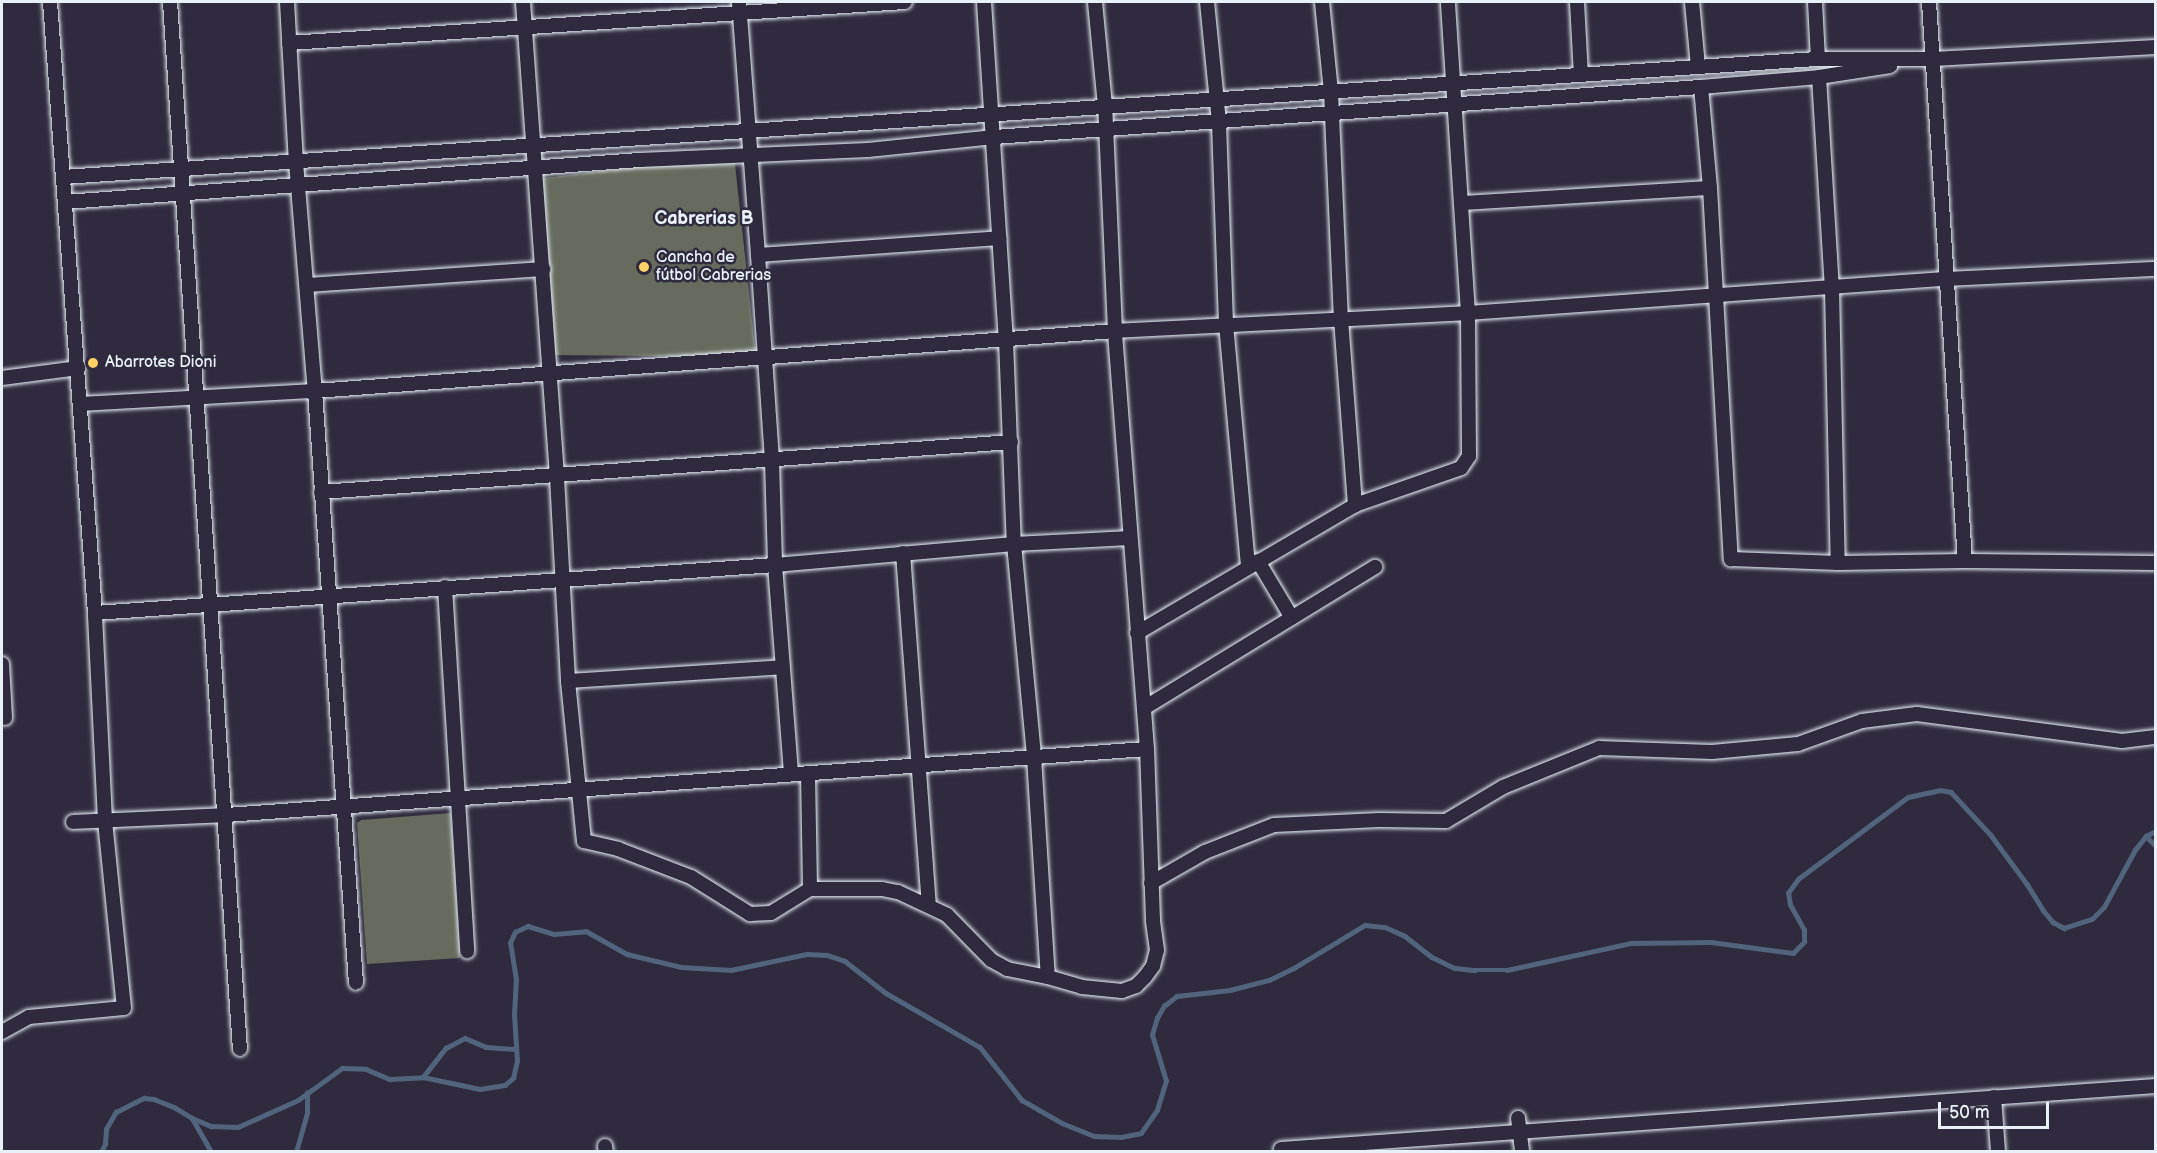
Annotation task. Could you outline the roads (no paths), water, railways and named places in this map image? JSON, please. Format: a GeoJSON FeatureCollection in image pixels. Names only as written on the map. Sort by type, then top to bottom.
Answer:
{"type":"FeatureCollection","features":[{"type":"Feature","properties":{"kind":"street"},"geometry":{"type":"LineString","coordinates":[[2,1032],[29,1017],[124,1008],[105,820],[95,613],[50,2]]}},
{"type":"Feature","properties":{"kind":"street"},"geometry":{"type":"LineString","coordinates":[[170,2],[181,194],[198,399],[240,1049]]}},
{"type":"Feature","properties":{"kind":"street"},"geometry":{"type":"LineString","coordinates":[[287,2],[296,162],[315,391],[356,983]]}},
{"type":"Feature","properties":{"kind":"street"},"geometry":{"type":"LineString","coordinates":[[524,2],[557,477],[568,681],[584,841],[618,849],[691,877],[740,910],[759,916],[771,913],[810,889],[882,889],[929,904],[947,915],[991,960],[1007,969],[1082,987],[1122,991],[1136,986],[1145,977],[1153,966],[1157,950],[1151,883],[1147,748],[1115,331],[1105,106],[1095,2]]}},
{"type":"Feature","properties":{"kind":"street"},"geometry":{"type":"LineString","coordinates":[[289,43],[525,28],[739,7],[905,2]]}},
{"type":"Feature","properties":{"kind":"street"},"geometry":{"type":"LineString","coordinates":[[984,2],[1006,340],[1014,544],[1034,757],[1048,977]]}},
{"type":"Feature","properties":{"kind":"street"},"geometry":{"type":"LineString","coordinates":[[1207,2],[1219,123],[1226,324],[1253,564],[1292,618]]}},
{"type":"Feature","properties":{"kind":"street"},"geometry":{"type":"LineString","coordinates":[[1322,2],[1331,92],[1341,320],[1355,505]]}},
{"type":"Feature","properties":{"kind":"street"},"geometry":{"type":"LineString","coordinates":[[1137,633],[1355,505],[1461,468],[1468,456],[1468,313],[1448,2]]}},
{"type":"Feature","properties":{"kind":"street"},"geometry":{"type":"LineString","coordinates":[[1576,2],[1581,75]]}},
{"type":"Feature","properties":{"kind":"street"},"geometry":{"type":"LineString","coordinates":[[1692,2],[1698,67]]}},
{"type":"Feature","properties":{"kind":"street"},"geometry":{"type":"LineString","coordinates":[[1815,2],[1818,59]]}},
{"type":"Feature","properties":{"kind":"street"},"geometry":{"type":"LineString","coordinates":[[1929,2],[1965,561]]}},
{"type":"Feature","properties":{"kind":"street"},"geometry":{"type":"LineString","coordinates":[[739,7],[772,461],[775,565],[790,773]]}},
{"type":"Feature","properties":{"kind":"street"},"geometry":{"type":"LineString","coordinates":[[63,177],[180,171],[1818,59],[1933,59],[2156,47]]}},
{"type":"Feature","properties":{"kind":"street"},"geometry":{"type":"LineString","coordinates":[[65,202],[536,167],[750,154],[868,150],[994,137],[1219,123],[1453,103],[1701,87],[1819,77],[1933,59]]}},
{"type":"Feature","properties":{"kind":"street"},"geometry":{"type":"LineString","coordinates":[[1819,77],[1832,288],[1838,563]]}},
{"type":"Feature","properties":{"kind":"street"},"geometry":{"type":"LineString","coordinates":[[1701,87],[1710,188],[1731,559],[1838,563],[1965,561],[2156,563]]}},
{"type":"Feature","properties":{"kind":"street"},"geometry":{"type":"LineString","coordinates":[[1462,203],[1710,188]]}},
{"type":"Feature","properties":{"kind":"street"},"geometry":{"type":"LineString","coordinates":[[758,255],[999,238]]}},
{"type":"Feature","properties":{"kind":"street"},"geometry":{"type":"LineString","coordinates":[[307,285],[543,268]]}},
{"type":"Feature","properties":{"kind":"street"},"geometry":{"type":"LineString","coordinates":[[80,404],[315,391],[1115,331],[1468,313],[1948,279],[2156,269]]}},
{"type":"Feature","properties":{"kind":"street"},"geometry":{"type":"LineString","coordinates":[[2,378],[78,368]]}},
{"type":"Feature","properties":{"kind":"street"},"geometry":{"type":"LineString","coordinates":[[321,492],[557,477],[1011,442]]}},
{"type":"Feature","properties":{"kind":"street"},"geometry":{"type":"LineString","coordinates":[[95,613],[563,578],[775,565],[1014,544],[1130,538]]}},
{"type":"Feature","properties":{"kind":"street"},"geometry":{"type":"LineString","coordinates":[[903,553],[929,904]]}},
{"type":"Feature","properties":{"kind":"street"},"geometry":{"type":"LineString","coordinates":[[1143,708],[1375,567]]}},
{"type":"Feature","properties":{"kind":"street"},"geometry":{"type":"LineString","coordinates":[[445,587],[460,798],[467,951]]}},
{"type":"Feature","properties":{"kind":"street"},"geometry":{"type":"LineString","coordinates":[[2,664],[5,718]]}},
{"type":"Feature","properties":{"kind":"street"},"geometry":{"type":"LineString","coordinates":[[568,681],[783,667]]}},
{"type":"Feature","properties":{"kind":"street"},"geometry":{"type":"LineString","coordinates":[[1151,883],[1205,852],[1274,825],[1378,820],[1446,821],[1503,787],[1599,748],[1712,752],[1798,744],[1862,721],[1917,714],[2122,741],[2156,737]]}},
{"type":"Feature","properties":{"kind":"street"},"geometry":{"type":"LineString","coordinates":[[73,822],[226,815],[1147,748]]}},
{"type":"Feature","properties":{"kind":"street"},"geometry":{"type":"LineString","coordinates":[[808,773],[810,889]]}},
{"type":"Feature","properties":{"kind":"street"},"geometry":{"type":"LineString","coordinates":[[1281,1149],[1519,1125],[2156,1086]]}},
{"type":"Feature","properties":{"kind":"street"},"geometry":{"type":"LineString","coordinates":[[1994,1097],[1998,1152]]}},
{"type":"Feature","properties":{"kind":"street"},"geometry":{"type":"LineString","coordinates":[[1519,1125],[1522,1152]]}},
{"type":"Feature","properties":{"kind":"waterway"},"geometry":{"type":"LineString","coordinates":[[101,1152],[105,1144],[106,1129],[116,1112],[144,1098],[154,1099],[174,1107],[211,1126],[238,1127],[298,1100],[342,1068],[366,1069],[390,1079],[423,1077],[480,1089],[505,1085],[513,1078],[517,1061],[514,1015],[516,980],[510,943],[515,932],[528,926],[554,934],[586,931],[627,954],[681,967],[731,970],[807,954],[827,955],[845,961],[886,993],[980,1047],[1022,1100],[1062,1123],[1095,1136],[1121,1137],[1141,1133],[1157,1110],[1166,1081],[1152,1035],[1157,1018],[1164,1006],[1177,996],[1230,990],[1269,980],[1294,968],[1365,925],[1385,927],[1405,936],[1432,957],[1455,968],[1475,970],[1507,970],[1631,943],[1711,942],[1793,953],[1804,942],[1804,930],[1790,905],[1788,893],[1798,879],[1908,797],[1940,790],[1951,792],[1991,835],[2043,910],[2053,922],[2064,928],[2092,919],[2104,907],[2135,850],[2146,836],[2156,831]]}},
{"type":"Feature","properties":{"kind":"waterway"},"geometry":{"type":"LineString","coordinates":[[2146,836],[2156,846]]}},
{"type":"Feature","properties":{"kind":"waterway"},"geometry":{"type":"LineString","coordinates":[[423,1077],[446,1048],[465,1038],[486,1047],[516,1049]]}},
{"type":"Feature","properties":{"kind":"waterway"},"geometry":{"type":"LineString","coordinates":[[296,1152],[307,1113],[307,1093]]}},
{"type":"Feature","properties":{"kind":"waterway"},"geometry":{"type":"LineString","coordinates":[[192,1118],[212,1152]]}},
{"type":"Feature","properties":{"kind":"place","name":"Cancha de fútbol Cabrerias"},"geometry":{"type":"Point","coordinates":[644,267]}},
{"type":"Feature","properties":{"kind":"place","name":"Abarrotes Dioni"},"geometry":{"type":"Point","coordinates":[93,363]}},
{"type":"Feature","properties":{"kind":"district","name":"Cabrerias B"},"geometry":{"type":"Point","coordinates":[704,219]}}]}
